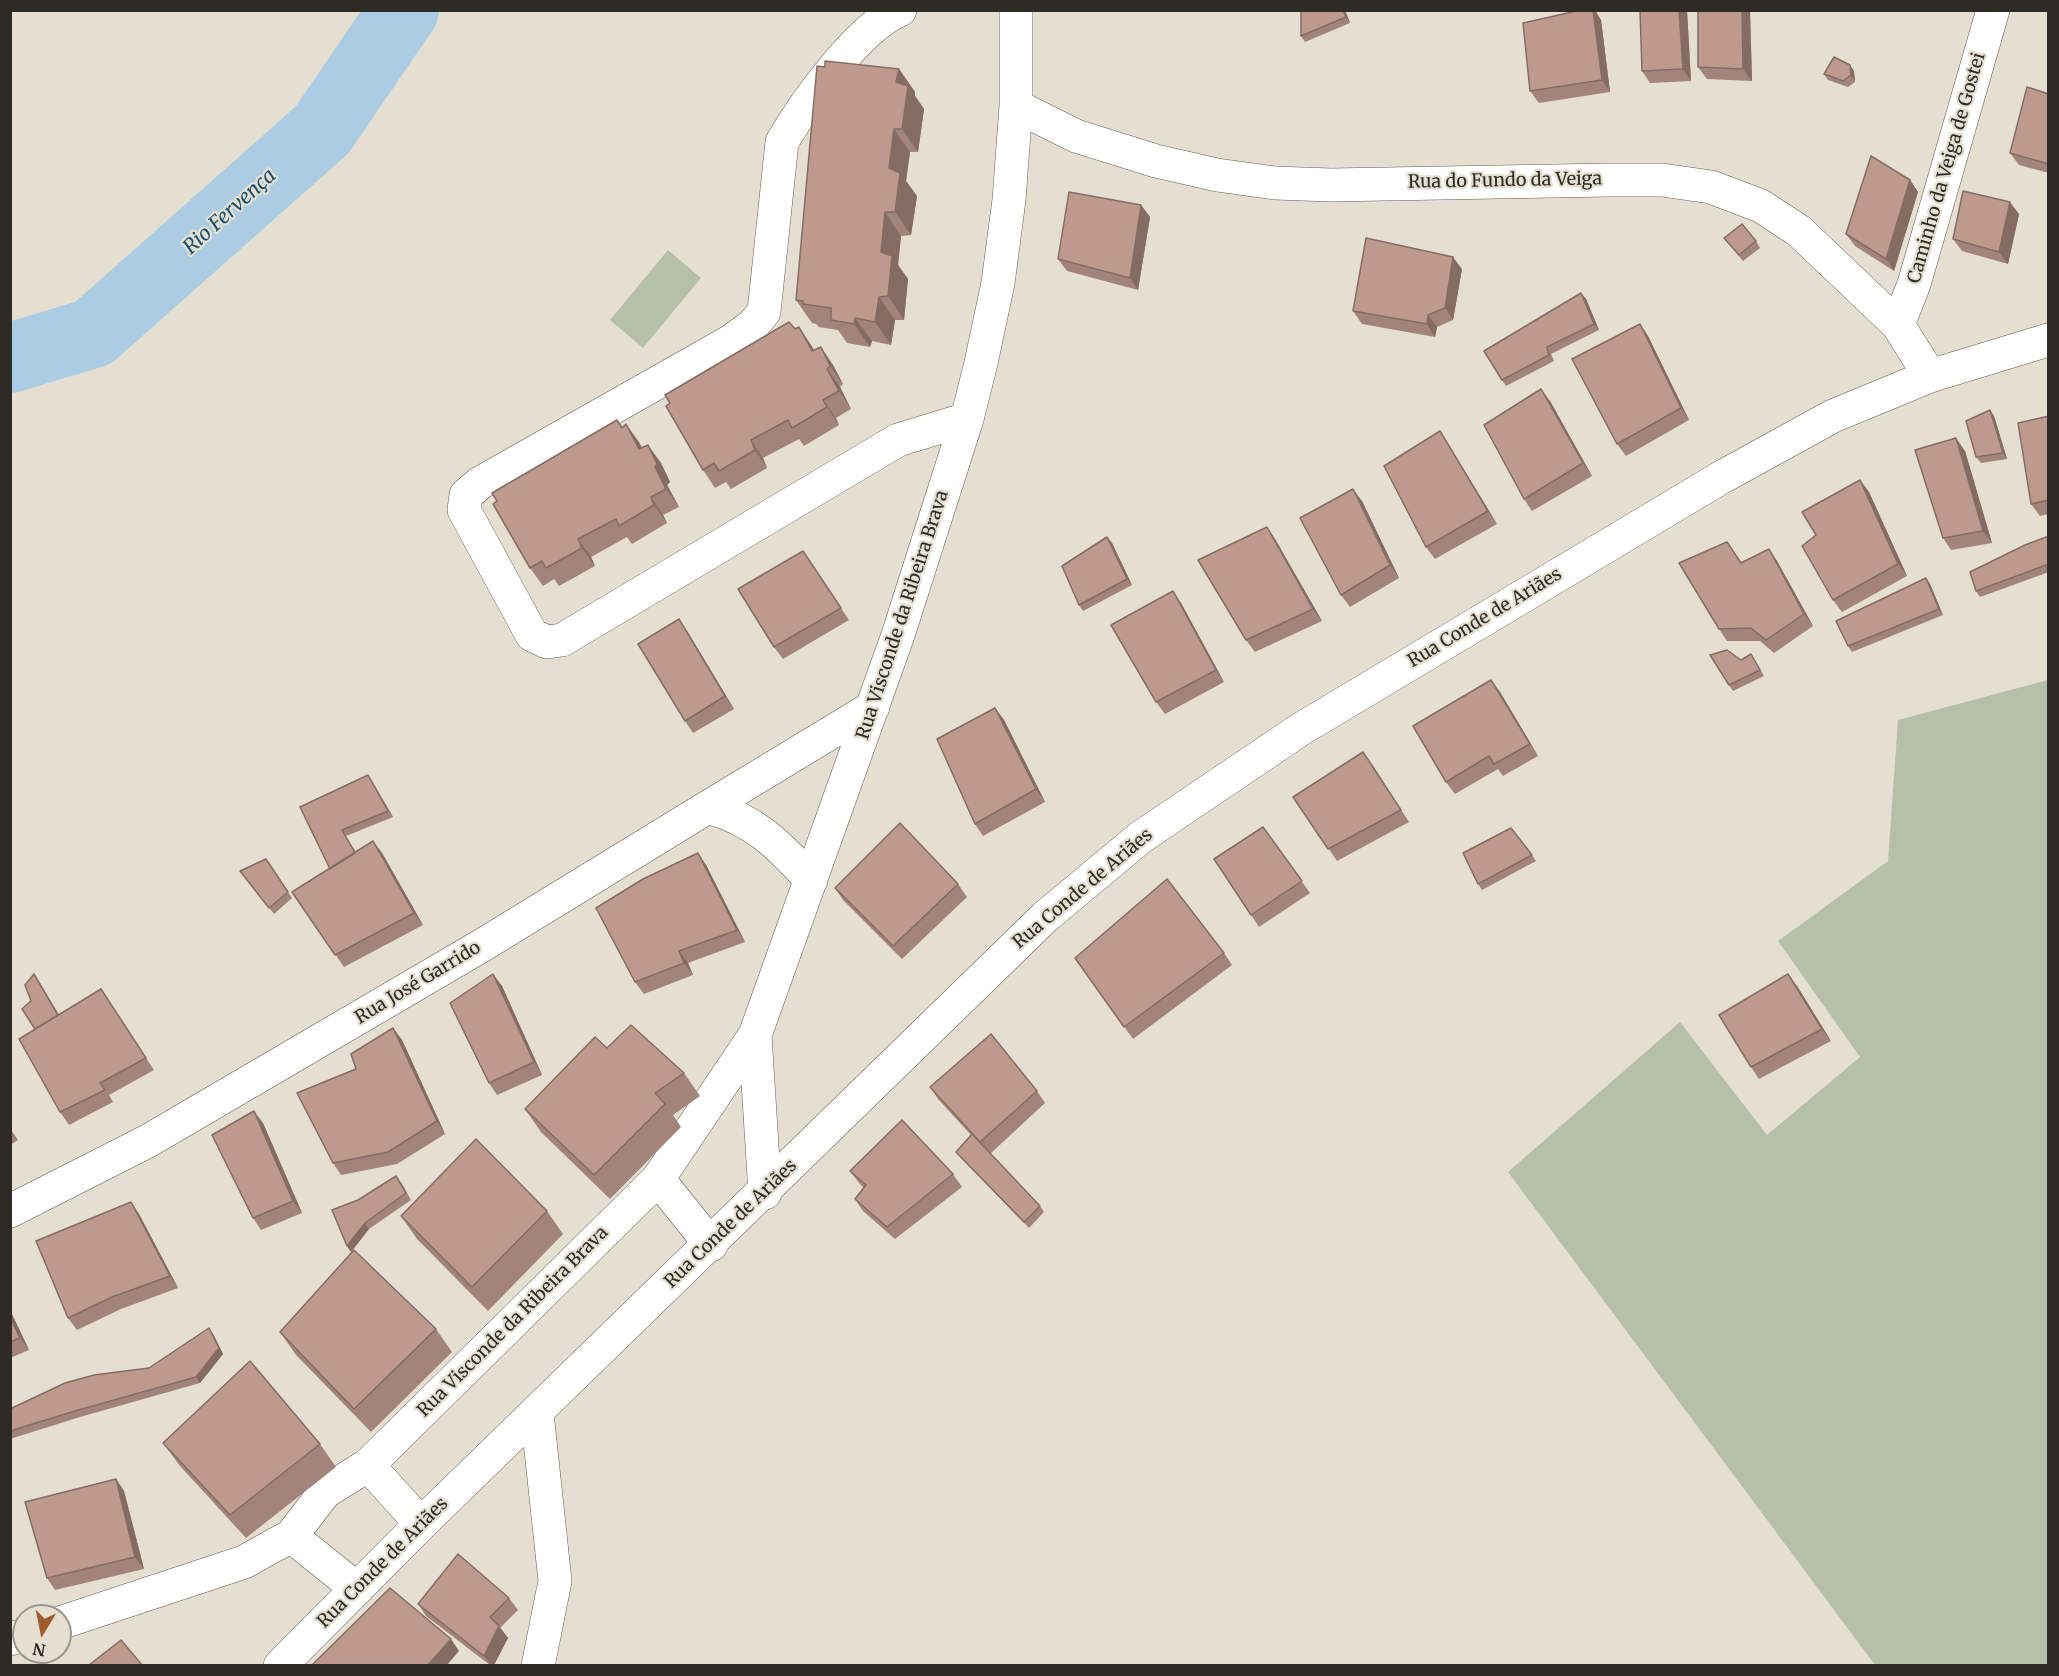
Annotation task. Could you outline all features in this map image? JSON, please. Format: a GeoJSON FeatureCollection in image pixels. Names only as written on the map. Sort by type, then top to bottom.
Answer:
{"type":"FeatureCollection","features":[{"type":"Feature","properties":{"kind":"street"},"geometry":{"type":"LineString","coordinates":[[900,10],[872,27],[844,57],[793,122],[782,142],[764,312],[753,325],[731,341],[480,483],[466,495],[464,510],[532,635],[547,642],[562,640],[898,440],[967,419]]}},
{"type":"Feature","properties":{"kind":"street","name":"Rua Visconde da Ribeira Brava"},"geometry":{"type":"LineString","coordinates":[[72,1619],[244,1562],[291,1536],[325,1492],[368,1465],[658,1179],[755,1035],[873,707],[967,419],[998,284],[1009,200],[1016,106],[1016,10]]}},
{"type":"Feature","properties":{"kind":"street","name":"Caminho da Veiga de Gostei"},"geometry":{"type":"LineString","coordinates":[[1898,325],[1914,284],[1993,10]]}},
{"type":"Feature","properties":{"kind":"street","name":"Rua do Fundo da Veiga"},"geometry":{"type":"LineString","coordinates":[[1016,106],[1076,136],[1156,161],[1218,175],[1275,183],[1331,185],[1641,180],[1711,187],[1761,206],[1799,231],[1898,325],[1930,376]]}},
{"type":"Feature","properties":{"kind":"street","name":"Rua Conde de Ariães"},"geometry":{"type":"LineString","coordinates":[[280,1665],[421,1524],[765,1193],[844,1112],[1045,917],[1141,837],[1301,729],[1722,477],[1833,416],[1930,376],[2049,340]]}},
{"type":"Feature","properties":{"kind":"street","name":"Rua José Garrido"},"geometry":{"type":"LineString","coordinates":[[10,1211],[148,1141],[461,957],[873,707]]}},
{"type":"Feature","properties":{"kind":"street"},"geometry":{"type":"LineString","coordinates":[[708,807],[734,814],[751,823],[788,855],[811,880]]}},
{"type":"Feature","properties":{"kind":"street"},"geometry":{"type":"LineString","coordinates":[[755,1035],[765,1193]]}},
{"type":"Feature","properties":{"kind":"street"},"geometry":{"type":"LineString","coordinates":[[658,1179],[711,1245]]}},
{"type":"Feature","properties":{"kind":"street"},"geometry":{"type":"LineString","coordinates":[[537,1413],[555,1581],[538,1665]]}},
{"type":"Feature","properties":{"kind":"street"},"geometry":{"type":"LineString","coordinates":[[368,1465],[421,1524]]}},
{"type":"Feature","properties":{"kind":"street"},"geometry":{"type":"LineString","coordinates":[[291,1536],[357,1588]]}},
{"type":"Feature","properties":{"kind":"green space"},"geometry":{"type":"Polygon","coordinates":[[[668,250],[701,278],[643,348],[610,320],[668,250]]]}},
{"type":"Feature","properties":{"kind":"green space"},"geometry":{"type":"Polygon","coordinates":[[[2048,680],[2048,1665],[1875,1665],[1508,1172],[1680,1022],[1767,1135],[1860,1057],[1778,941],[1888,861],[1898,720],[2048,680]]]}},
{"type":"Feature","properties":{"kind":"building"},"geometry":{"type":"Polygon","coordinates":[[[1301,10],[1343,10],[1346,17],[1301,36],[1301,10]]]}},
{"type":"Feature","properties":{"kind":"building"},"geometry":{"type":"Polygon","coordinates":[[[1581,10],[1593,10],[1602,80],[1530,91],[1523,23],[1581,10]]]}},
{"type":"Feature","properties":{"kind":"building"},"geometry":{"type":"Polygon","coordinates":[[[1640,10],[1679,10],[1683,69],[1642,71],[1640,10]]]}},
{"type":"Feature","properties":{"kind":"building"},"geometry":{"type":"Polygon","coordinates":[[[1698,10],[1742,10],[1743,69],[1698,67],[1698,10]]]}},
{"type":"Feature","properties":{"kind":"building"},"geometry":{"type":"Polygon","coordinates":[[[1834,57],[1850,65],[1851,75],[1843,81],[1824,74],[1834,57]]]}},
{"type":"Feature","properties":{"kind":"building"},"geometry":{"type":"Polygon","coordinates":[[[825,61],[899,69],[896,82],[908,86],[902,129],[894,129],[889,168],[900,173],[895,212],[885,212],[881,252],[892,256],[888,296],[879,297],[875,322],[855,318],[854,324],[831,320],[831,308],[803,304],[803,301],[796,300],[817,66],[825,67],[825,61]]]}},
{"type":"Feature","properties":{"kind":"building"},"geometry":{"type":"Polygon","coordinates":[[[2027,87],[2049,94],[2049,164],[2010,153],[2027,87]]]}},
{"type":"Feature","properties":{"kind":"building"},"geometry":{"type":"Polygon","coordinates":[[[1871,156],[1910,180],[1886,259],[1846,234],[1871,156]]]}},
{"type":"Feature","properties":{"kind":"building"},"geometry":{"type":"Polygon","coordinates":[[[1963,191],[2010,202],[1999,252],[1953,239],[1963,191]]]}},
{"type":"Feature","properties":{"kind":"building"},"geometry":{"type":"Polygon","coordinates":[[[1069,192],[1141,205],[1130,278],[1058,259],[1069,192]]]}},
{"type":"Feature","properties":{"kind":"building"},"geometry":{"type":"Polygon","coordinates":[[[1742,224],[1756,241],[1739,255],[1724,238],[1742,224]]]}},
{"type":"Feature","properties":{"kind":"building"},"geometry":{"type":"Polygon","coordinates":[[[1366,238],[1453,257],[1445,308],[1428,315],[1427,324],[1353,311],[1366,238]]]}},
{"type":"Feature","properties":{"kind":"building"},"geometry":{"type":"Polygon","coordinates":[[[1581,293],[1594,324],[1547,347],[1549,355],[1502,380],[1484,351],[1581,293]]]}},
{"type":"Feature","properties":{"kind":"building"},"geometry":{"type":"Polygon","coordinates":[[[789,322],[795,329],[799,327],[812,351],[821,347],[830,366],[827,369],[839,391],[823,400],[827,407],[792,428],[788,420],[751,440],[755,450],[719,471],[714,463],[703,470],[666,406],[670,403],[665,395],[789,322]]]}},
{"type":"Feature","properties":{"kind":"building"},"geometry":{"type":"Polygon","coordinates":[[[1640,324],[1681,408],[1617,444],[1572,359],[1640,324]]]}},
{"type":"Feature","properties":{"kind":"building"},"geometry":{"type":"Polygon","coordinates":[[[1541,389],[1583,463],[1524,499],[1484,425],[1541,389]]]}},
{"type":"Feature","properties":{"kind":"building"},"geometry":{"type":"Polygon","coordinates":[[[1990,410],[2003,453],[1976,457],[1966,421],[1990,410]]]}},
{"type":"Feature","properties":{"kind":"building"},"geometry":{"type":"Polygon","coordinates":[[[2049,416],[2049,500],[2031,504],[2018,423],[2049,416]]]}},
{"type":"Feature","properties":{"kind":"building"},"geometry":{"type":"Polygon","coordinates":[[[617,420],[622,428],[626,424],[639,449],[648,445],[657,464],[655,467],[666,489],[651,497],[654,505],[619,526],[616,519],[578,539],[582,548],[546,568],[542,561],[530,568],[493,504],[497,501],[492,493],[617,420]]]}},
{"type":"Feature","properties":{"kind":"building"},"geometry":{"type":"Polygon","coordinates":[[[1440,431],[1488,511],[1426,547],[1384,466],[1440,431]]]}},
{"type":"Feature","properties":{"kind":"building"},"geometry":{"type":"Polygon","coordinates":[[[1956,438],[1983,531],[1943,538],[1915,450],[1956,438]]]}},
{"type":"Feature","properties":{"kind":"building"},"geometry":{"type":"Polygon","coordinates":[[[1860,480],[1898,564],[1833,600],[1802,546],[1816,535],[1802,512],[1860,480]]]}},
{"type":"Feature","properties":{"kind":"building"},"geometry":{"type":"Polygon","coordinates":[[[1353,489],[1390,565],[1341,595],[1300,518],[1353,489]]]}},
{"type":"Feature","properties":{"kind":"building"},"geometry":{"type":"Polygon","coordinates":[[[1267,527],[1313,609],[1246,640],[1198,560],[1267,527]]]}},
{"type":"Feature","properties":{"kind":"building"},"geometry":{"type":"Polygon","coordinates":[[[2049,536],[2049,564],[1976,591],[1970,572],[2049,536]]]}},
{"type":"Feature","properties":{"kind":"building"},"geometry":{"type":"Polygon","coordinates":[[[1107,537],[1127,579],[1079,605],[1062,566],[1107,537]]]}},
{"type":"Feature","properties":{"kind":"building"},"geometry":{"type":"Polygon","coordinates":[[[1727,542],[1741,563],[1769,549],[1804,614],[1766,640],[1751,628],[1719,629],[1679,563],[1727,542]]]}},
{"type":"Feature","properties":{"kind":"building"},"geometry":{"type":"Polygon","coordinates":[[[803,551],[841,608],[774,647],[738,589],[803,551]]]}},
{"type":"Feature","properties":{"kind":"building"},"geometry":{"type":"Polygon","coordinates":[[[1926,578],[1939,609],[1848,646],[1836,621],[1926,578]]]}},
{"type":"Feature","properties":{"kind":"building"},"geometry":{"type":"Polygon","coordinates":[[[1173,591],[1216,670],[1156,702],[1111,625],[1173,591]]]}},
{"type":"Feature","properties":{"kind":"building"},"geometry":{"type":"Polygon","coordinates":[[[679,619],[725,696],[685,721],[638,644],[679,619]]]}},
{"type":"Feature","properties":{"kind":"building"},"geometry":{"type":"Polygon","coordinates":[[[1727,650],[1741,660],[1751,654],[1760,670],[1729,685],[1710,655],[1727,650]]]}},
{"type":"Feature","properties":{"kind":"building"},"geometry":{"type":"Polygon","coordinates":[[[1491,680],[1530,744],[1494,764],[1489,756],[1446,782],[1413,726],[1491,680]]]}},
{"type":"Feature","properties":{"kind":"building"},"geometry":{"type":"Polygon","coordinates":[[[995,708],[1036,789],[975,824],[937,739],[995,708]]]}},
{"type":"Feature","properties":{"kind":"building"},"geometry":{"type":"Polygon","coordinates":[[[1363,752],[1401,810],[1328,849],[1293,797],[1363,752]]]}},
{"type":"Feature","properties":{"kind":"building"},"geometry":{"type":"Polygon","coordinates":[[[368,775],[388,811],[342,830],[355,853],[330,869],[300,807],[368,775]]]}},
{"type":"Feature","properties":{"kind":"building"},"geometry":{"type":"Polygon","coordinates":[[[900,823],[958,884],[893,946],[835,888],[900,823]]]}},
{"type":"Feature","properties":{"kind":"building"},"geometry":{"type":"Polygon","coordinates":[[[1263,827],[1302,881],[1251,915],[1214,859],[1263,827]]]}},
{"type":"Feature","properties":{"kind":"building"},"geometry":{"type":"Polygon","coordinates":[[[1511,828],[1532,855],[1478,884],[1463,853],[1511,828]]]}},
{"type":"Feature","properties":{"kind":"building"},"geometry":{"type":"Polygon","coordinates":[[[373,841],[414,913],[335,955],[292,892],[373,841]]]}},
{"type":"Feature","properties":{"kind":"building"},"geometry":{"type":"Polygon","coordinates":[[[698,853],[737,930],[679,951],[684,963],[635,982],[596,908],[643,879],[698,853]]]}},
{"type":"Feature","properties":{"kind":"building"},"geometry":{"type":"Polygon","coordinates":[[[266,859],[288,892],[269,908],[240,871],[266,859]]]}},
{"type":"Feature","properties":{"kind":"building"},"geometry":{"type":"Polygon","coordinates":[[[1167,879],[1224,953],[1124,1027],[1075,958],[1167,879]]]}},
{"type":"Feature","properties":{"kind":"building"},"geometry":{"type":"Polygon","coordinates":[[[34,974],[58,1015],[35,1029],[22,1009],[31,1001],[25,985],[34,974]]]}},
{"type":"Feature","properties":{"kind":"building"},"geometry":{"type":"Polygon","coordinates":[[[493,974],[534,1062],[489,1083],[450,1003],[493,974]]]}},
{"type":"Feature","properties":{"kind":"building"},"geometry":{"type":"Polygon","coordinates":[[[1788,974],[1822,1029],[1751,1067],[1719,1015],[1788,974]]]}},
{"type":"Feature","properties":{"kind":"building"},"geometry":{"type":"Polygon","coordinates":[[[101,989],[146,1058],[100,1083],[105,1090],[60,1112],[19,1039],[101,989]]]}},
{"type":"Feature","properties":{"kind":"building"},"geometry":{"type":"Polygon","coordinates":[[[631,1025],[684,1073],[655,1093],[665,1104],[594,1175],[525,1109],[595,1037],[607,1048],[631,1025]]]}},
{"type":"Feature","properties":{"kind":"building"},"geometry":{"type":"Polygon","coordinates":[[[393,1028],[437,1121],[388,1152],[333,1163],[297,1093],[356,1069],[351,1054],[393,1028]]]}},
{"type":"Feature","properties":{"kind":"building"},"geometry":{"type":"Polygon","coordinates":[[[991,1034],[1037,1091],[980,1142],[930,1087],[991,1034]]]}},
{"type":"Feature","properties":{"kind":"building"},"geometry":{"type":"Polygon","coordinates":[[[254,1111],[293,1201],[253,1218],[212,1135],[254,1111]]]}},
{"type":"Feature","properties":{"kind":"building"},"geometry":{"type":"Polygon","coordinates":[[[902,1120],[953,1174],[887,1227],[855,1199],[866,1185],[850,1171],[902,1120]]]}},
{"type":"Feature","properties":{"kind":"building"},"geometry":{"type":"Polygon","coordinates":[[[972,1134],[1040,1206],[1024,1222],[956,1152],[972,1134]]]}},
{"type":"Feature","properties":{"kind":"building"},"geometry":{"type":"Polygon","coordinates":[[[476,1139],[547,1211],[472,1287],[401,1216],[476,1139]]]}},
{"type":"Feature","properties":{"kind":"building"},"geometry":{"type":"Polygon","coordinates":[[[396,1176],[406,1193],[365,1223],[347,1246],[332,1210],[358,1200],[396,1176]]]}},
{"type":"Feature","properties":{"kind":"building"},"geometry":{"type":"Polygon","coordinates":[[[131,1202],[170,1276],[112,1297],[68,1318],[36,1241],[131,1202]]]}},
{"type":"Feature","properties":{"kind":"building"},"geometry":{"type":"Polygon","coordinates":[[[354,1250],[436,1329],[354,1409],[280,1332],[354,1250]]]}},
{"type":"Feature","properties":{"kind":"building"},"geometry":{"type":"Polygon","coordinates":[[[10,1317],[20,1338],[10,1342],[10,1317]]]}},
{"type":"Feature","properties":{"kind":"building"},"geometry":{"type":"Polygon","coordinates":[[[209,1328],[219,1348],[196,1377],[10,1431],[10,1409],[65,1383],[94,1375],[149,1368],[209,1328]]]}},
{"type":"Feature","properties":{"kind":"building"},"geometry":{"type":"Polygon","coordinates":[[[250,1361],[320,1444],[230,1515],[163,1443],[250,1361]]]}},
{"type":"Feature","properties":{"kind":"building"},"geometry":{"type":"Polygon","coordinates":[[[116,1479],[135,1557],[47,1578],[25,1502],[116,1479]]]}},
{"type":"Feature","properties":{"kind":"building"},"geometry":{"type":"Polygon","coordinates":[[[458,1554],[509,1598],[490,1617],[499,1626],[484,1656],[418,1604],[458,1554]]]}},
{"type":"Feature","properties":{"kind":"building"},"geometry":{"type":"Polygon","coordinates":[[[390,1588],[451,1639],[428,1665],[312,1665],[390,1588]]]}},
{"type":"Feature","properties":{"kind":"building"},"geometry":{"type":"Polygon","coordinates":[[[121,1640],[142,1665],[89,1665],[121,1640]]]}},
{"type":"Feature","properties":{"kind":"waterway","name":"Rio Fervença"},"geometry":{"type":"LineString","coordinates":[[10,358],[93,333],[322,130],[404,10]]}}]}
